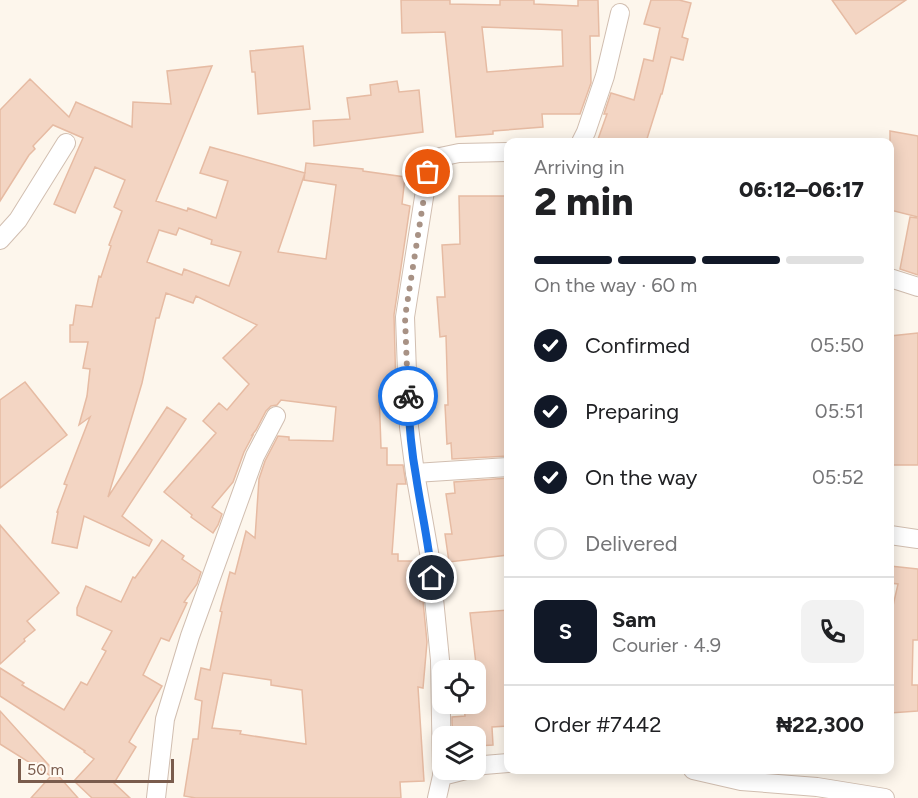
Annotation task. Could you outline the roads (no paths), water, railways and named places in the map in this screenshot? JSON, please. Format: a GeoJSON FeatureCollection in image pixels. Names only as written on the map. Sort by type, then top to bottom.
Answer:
{"type":"FeatureCollection","features":[{"type":"Feature","properties":{"kind":"street"},"geometry":{"type":"LineString","coordinates":[[583,138],[604,76],[620,13]]}},
{"type":"Feature","properties":{"kind":"street"},"geometry":{"type":"LineString","coordinates":[[0,240],[18,220],[66,143]]}},
{"type":"Feature","properties":{"kind":"street"},"geometry":{"type":"LineString","coordinates":[[441,726],[440,660],[430,558],[409,427],[405,317],[428,172],[440,157],[459,153],[504,152]]}},
{"type":"Feature","properties":{"kind":"street"},"geometry":{"type":"LineString","coordinates":[[894,279],[918,287]]}},
{"type":"Feature","properties":{"kind":"street"},"geometry":{"type":"LineString","coordinates":[[156,798],[165,719],[190,636],[255,456],[276,416]]}},
{"type":"Feature","properties":{"kind":"street"},"geometry":{"type":"LineString","coordinates":[[415,473],[504,467]]}},
{"type":"Feature","properties":{"kind":"street"},"geometry":{"type":"LineString","coordinates":[[894,536],[918,539]]}},
{"type":"Feature","properties":{"kind":"street"},"geometry":{"type":"LineString","coordinates":[[486,765],[504,763]]}},
{"type":"Feature","properties":{"kind":"street"},"geometry":{"type":"LineString","coordinates":[[710,774],[741,781],[817,787],[885,798]]}},
{"type":"Feature","properties":{"kind":"street"},"geometry":{"type":"LineString","coordinates":[[437,798],[441,780]]}}]}
